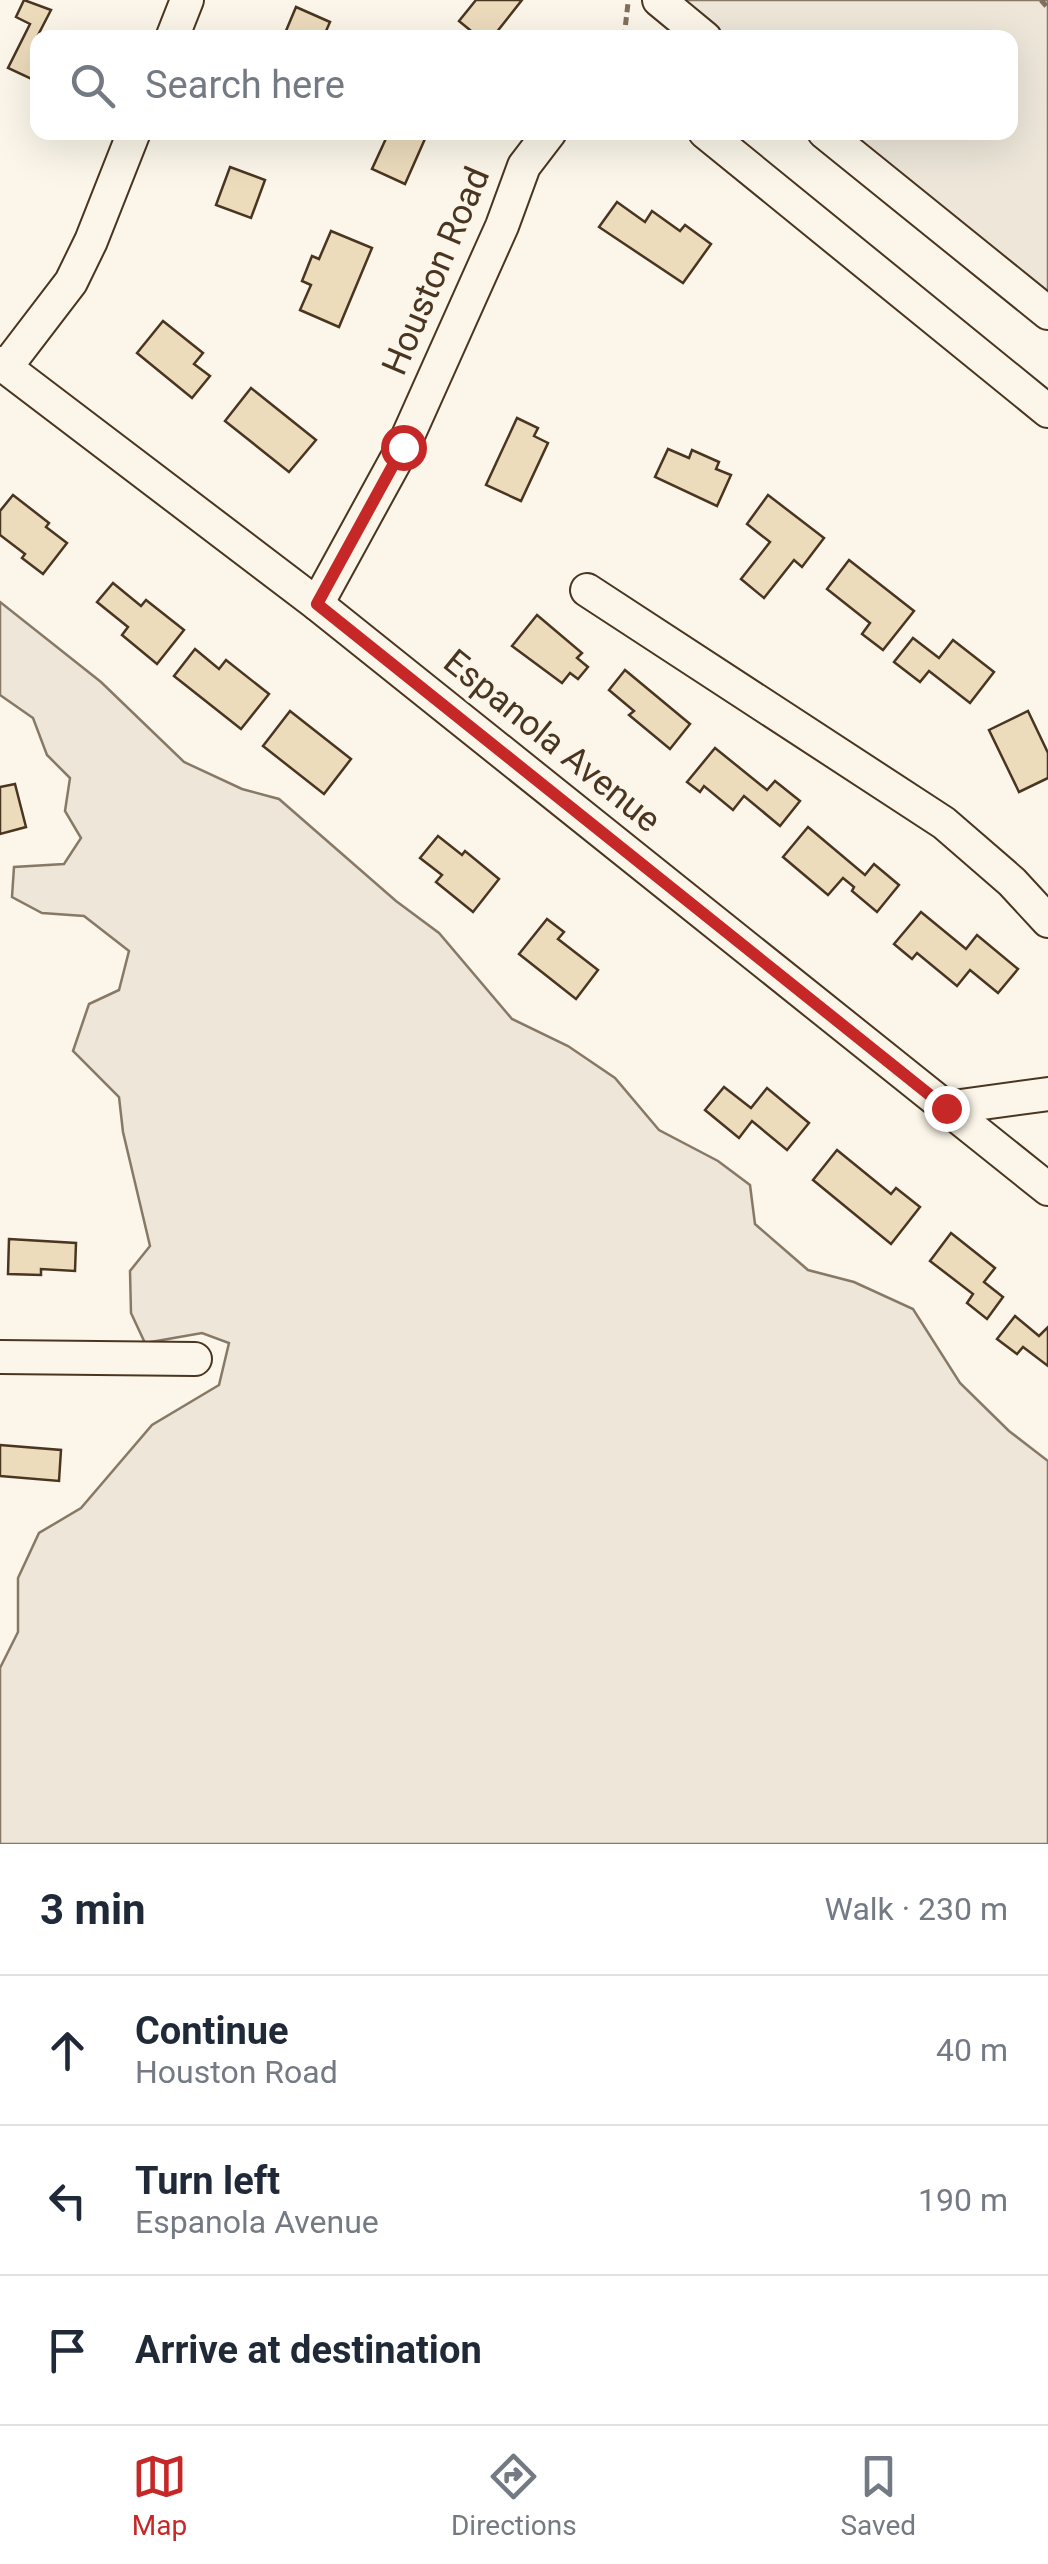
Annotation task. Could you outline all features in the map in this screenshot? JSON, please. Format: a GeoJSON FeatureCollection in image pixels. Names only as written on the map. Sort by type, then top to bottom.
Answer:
{"type":"FeatureCollection","features":[{"type":"Feature","properties":{"kind":"street"},"geometry":{"type":"LineString","coordinates":[[175,30],[186,0]]}},
{"type":"Feature","properties":{"kind":"street"},"geometry":{"type":"LineString","coordinates":[[659,0],[695,30]]}},
{"type":"Feature","properties":{"kind":"street"},"geometry":{"type":"LineString","coordinates":[[3,365],[71,282],[92,241],[131,140]]}},
{"type":"Feature","properties":{"kind":"street","name":"Houston Road"},"geometry":{"type":"LineString","coordinates":[[317,604],[403,447],[502,226],[524,166],[544,140]]}},
{"type":"Feature","properties":{"kind":"street"},"geometry":{"type":"LineString","coordinates":[[716,140],[1048,411]]}},
{"type":"Feature","properties":{"kind":"street"},"geometry":{"type":"LineString","coordinates":[[834,140],[1048,313]]}},
{"type":"Feature","properties":{"kind":"street","name":"Espanola Avenue"},"geometry":{"type":"LineString","coordinates":[[3,365],[317,604],[1048,1189]]}},
{"type":"Feature","properties":{"kind":"street"},"geometry":{"type":"LineString","coordinates":[[587,590],[944,822],[1012,882],[1048,921]]}},
{"type":"Feature","properties":{"kind":"street"},"geometry":{"type":"LineString","coordinates":[[946,1108],[1048,1094]]}},
{"type":"Feature","properties":{"kind":"street"},"geometry":{"type":"LineString","coordinates":[[0,1357],[195,1359]]}},
{"type":"Feature","properties":{"kind":"path"},"geometry":{"type":"LineString","coordinates":[[625,30],[628,0]]}},
{"type":"Feature","properties":{"kind":"path"},"geometry":{"type":"LineString","coordinates":[[1041,0],[1048,8]]}},
{"type":"Feature","properties":{"kind":"shaded area"},"geometry":{"type":"Polygon","coordinates":[[[672,0],[1048,0],[1048,316],[838,140],[1018,140],[1018,30],[708,30],[672,0]]]}},
{"type":"Feature","properties":{"kind":"shaded area"},"geometry":{"type":"Polygon","coordinates":[[[0,602],[101,682],[184,762],[242,789],[279,799],[396,901],[439,933],[512,1019],[568,1046],[615,1078],[659,1130],[718,1161],[750,1185],[755,1224],[808,1270],[854,1282],[913,1309],[960,1383],[1009,1431],[1048,1461],[1048,1844],[0,1844],[0,1668],[18,1632],[18,1578],[39,1533],[81,1508],[152,1425],[219,1385],[229,1343],[202,1333],[145,1343],[131,1313],[130,1271],[150,1246],[123,1132],[119,1097],[73,1051],[89,1004],[119,990],[129,951],[84,916],[42,913],[12,897],[14,867],[64,864],[81,838],[65,811],[70,778],[47,755],[33,718],[0,695],[0,602]]]}},
{"type":"Feature","properties":{"kind":"building"},"geometry":{"type":"Polygon","coordinates":[[[24,0],[51,10],[41,30],[30,30],[30,78],[8,68],[30,24],[16,17],[24,0]]]}},
{"type":"Feature","properties":{"kind":"building"},"geometry":{"type":"Polygon","coordinates":[[[476,0],[522,0],[498,30],[470,30],[459,21],[476,0]]]}},
{"type":"Feature","properties":{"kind":"building"},"geometry":{"type":"Polygon","coordinates":[[[296,7],[330,22],[326,30],[286,30],[296,7]]]}},
{"type":"Feature","properties":{"kind":"building"},"geometry":{"type":"Polygon","coordinates":[[[385,140],[424,140],[405,184],[372,169],[385,140]]]}},
{"type":"Feature","properties":{"kind":"building"},"geometry":{"type":"Polygon","coordinates":[[[230,167],[265,180],[251,218],[216,205],[230,167]]]}},
{"type":"Feature","properties":{"kind":"building"},"geometry":{"type":"Polygon","coordinates":[[[617,202],[645,222],[652,211],[680,231],[685,225],[711,244],[683,283],[599,227],[617,202]]]}},
{"type":"Feature","properties":{"kind":"building"},"geometry":{"type":"Polygon","coordinates":[[[331,231],[372,248],[339,327],[300,310],[311,285],[302,281],[312,256],[319,259],[331,231]]]}},
{"type":"Feature","properties":{"kind":"building"},"geometry":{"type":"Polygon","coordinates":[[[163,321],[203,353],[194,364],[210,376],[192,398],[137,353],[163,321]]]}},
{"type":"Feature","properties":{"kind":"building"},"geometry":{"type":"Polygon","coordinates":[[[251,388],[316,440],[289,472],[225,421],[251,388]]]}},
{"type":"Feature","properties":{"kind":"building"},"geometry":{"type":"Polygon","coordinates":[[[517,418],[538,428],[534,436],[548,443],[521,501],[486,485],[517,418]]]}},
{"type":"Feature","properties":{"kind":"building"},"geometry":{"type":"Polygon","coordinates":[[[668,449],[689,458],[692,450],[719,462],[716,469],[731,475],[717,506],[655,477],[668,449]]]}},
{"type":"Feature","properties":{"kind":"building"},"geometry":{"type":"Polygon","coordinates":[[[13,495],[67,543],[43,574],[0,535],[0,511],[13,495]]]}},
{"type":"Feature","properties":{"kind":"building"},"geometry":{"type":"Polygon","coordinates":[[[768,495],[824,538],[802,567],[794,560],[764,598],[741,579],[770,542],[747,524],[768,495]]]}},
{"type":"Feature","properties":{"kind":"building"},"geometry":{"type":"Polygon","coordinates":[[[849,560],[914,611],[883,650],[862,634],[870,623],[827,589],[849,560]]]}},
{"type":"Feature","properties":{"kind":"building"},"geometry":{"type":"Polygon","coordinates":[[[113,583],[141,606],[146,600],[184,630],[157,664],[122,635],[128,627],[97,602],[113,583]]]}},
{"type":"Feature","properties":{"kind":"building"},"geometry":{"type":"Polygon","coordinates":[[[537,615],[582,653],[577,658],[588,667],[578,679],[570,673],[562,683],[512,646],[537,615]]]}},
{"type":"Feature","properties":{"kind":"building"},"geometry":{"type":"Polygon","coordinates":[[[913,638],[939,658],[953,640],[994,672],[970,703],[929,671],[920,682],[894,662],[913,638]]]}},
{"type":"Feature","properties":{"kind":"building"},"geometry":{"type":"Polygon","coordinates":[[[195,649],[219,669],[226,660],[269,694],[241,729],[174,676],[195,649]]]}},
{"type":"Feature","properties":{"kind":"building"},"geometry":{"type":"Polygon","coordinates":[[[625,670],[690,724],[670,749],[629,715],[634,711],[609,690],[625,670]]]}},
{"type":"Feature","properties":{"kind":"building"},"geometry":{"type":"Polygon","coordinates":[[[290,711],[351,759],[324,794],[263,746],[290,711]]]}},
{"type":"Feature","properties":{"kind":"building"},"geometry":{"type":"Polygon","coordinates":[[[1028,711],[1048,753],[1048,778],[1019,792],[989,730],[1028,711]]]}},
{"type":"Feature","properties":{"kind":"building"},"geometry":{"type":"Polygon","coordinates":[[[715,748],[767,790],[775,781],[800,801],[780,826],[744,796],[733,810],[704,786],[700,792],[687,782],[715,748]]]}},
{"type":"Feature","properties":{"kind":"building"},"geometry":{"type":"Polygon","coordinates":[[[15,784],[26,827],[0,834],[0,787],[15,784]]]}},
{"type":"Feature","properties":{"kind":"building"},"geometry":{"type":"Polygon","coordinates":[[[808,827],[865,875],[874,864],[899,885],[877,912],[843,878],[828,895],[783,857],[808,827]]]}},
{"type":"Feature","properties":{"kind":"building"},"geometry":{"type":"Polygon","coordinates":[[[438,836],[462,855],[465,851],[499,879],[473,912],[436,882],[442,875],[420,858],[438,836]]]}},
{"type":"Feature","properties":{"kind":"building"},"geometry":{"type":"Polygon","coordinates":[[[921,912],[966,949],[977,935],[1018,969],[998,993],[970,970],[957,986],[917,953],[912,959],[894,944],[921,912]]]}},
{"type":"Feature","properties":{"kind":"building"},"geometry":{"type":"Polygon","coordinates":[[[547,919],[564,932],[558,939],[598,970],[576,999],[519,954],[547,919]]]}},
{"type":"Feature","properties":{"kind":"building"},"geometry":{"type":"Polygon","coordinates":[[[724,1087],[751,1108],[767,1088],[809,1123],[787,1150],[752,1121],[739,1138],[705,1110],[724,1087]]]}},
{"type":"Feature","properties":{"kind":"building"},"geometry":{"type":"Polygon","coordinates":[[[837,1150],[891,1194],[896,1188],[920,1207],[891,1244],[813,1180],[837,1150]]]}},
{"type":"Feature","properties":{"kind":"building"},"geometry":{"type":"Polygon","coordinates":[[[951,1233],[995,1268],[984,1282],[1003,1297],[987,1319],[967,1303],[973,1294],[930,1261],[951,1233]]]}},
{"type":"Feature","properties":{"kind":"building"},"geometry":{"type":"Polygon","coordinates":[[[9,1239],[76,1243],[75,1271],[41,1269],[41,1275],[8,1274],[9,1239]]]}},
{"type":"Feature","properties":{"kind":"building"},"geometry":{"type":"Polygon","coordinates":[[[1015,1316],[1039,1336],[1048,1327],[1048,1366],[1023,1347],[1017,1354],[997,1339],[1015,1316]]]}},
{"type":"Feature","properties":{"kind":"building"},"geometry":{"type":"Polygon","coordinates":[[[0,1445],[61,1450],[59,1481],[0,1476],[0,1445]]]}},
{"type":"Feature","properties":{"kind":"route"},"geometry":{"type":"LineString","coordinates":[[403,447],[317,604],[946,1108]]}}]}
